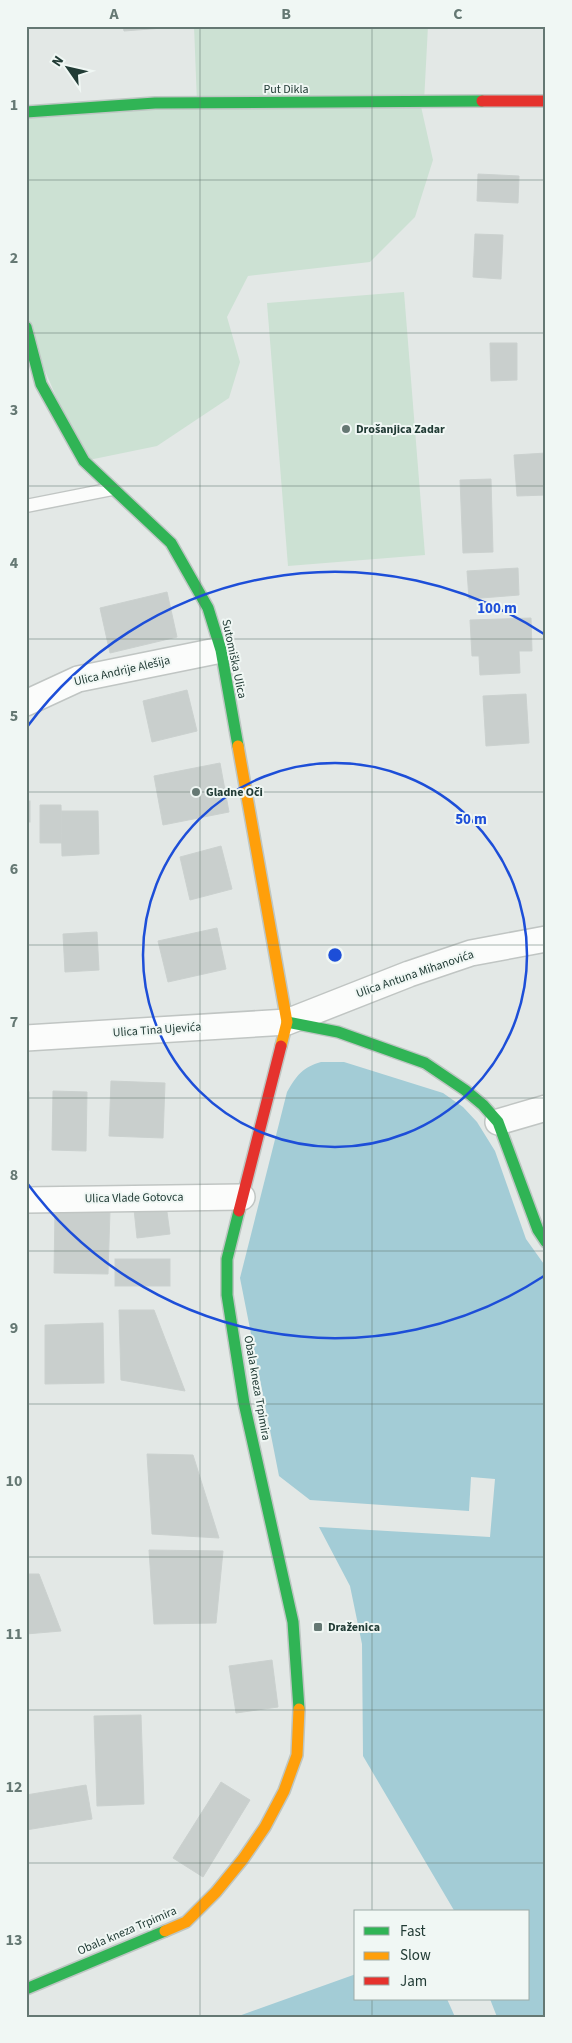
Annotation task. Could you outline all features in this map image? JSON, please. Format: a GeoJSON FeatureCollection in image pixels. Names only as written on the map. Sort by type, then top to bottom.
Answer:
{"type":"FeatureCollection","features":[{"type":"Feature","properties":{"kind":"street","name":"Put Dikla"},"geometry":{"type":"LineString","coordinates":[[26,112],[155,103],[546,101]]}},
{"type":"Feature","properties":{"kind":"street","name":"Sutomiška Ulica"},"geometry":{"type":"LineString","coordinates":[[26,327],[41,384],[84,461],[171,544],[208,608],[221,650],[287,1022]]}},
{"type":"Feature","properties":{"kind":"street","name":"Ulica Andrije Alešija"},"geometry":{"type":"LineString","coordinates":[[26,703],[78,679],[221,650]]}},
{"type":"Feature","properties":{"kind":"street","name":"Ulica Antuna Mihanovića"},"geometry":{"type":"LineString","coordinates":[[287,1022],[409,974],[471,953],[546,939]]}},
{"type":"Feature","properties":{"kind":"street","name":"Ulica Tina Ujevića"},"geometry":{"type":"LineString","coordinates":[[26,1038],[287,1022]]}},
{"type":"Feature","properties":{"kind":"street"},"geometry":{"type":"LineString","coordinates":[[287,1022],[338,1032],[425,1063],[465,1090],[483,1105],[498,1122],[538,1230],[546,1242]]}},
{"type":"Feature","properties":{"kind":"street","name":"Obala kneza Trpimira"},"geometry":{"type":"LineString","coordinates":[[26,1989],[186,1922],[216,1892],[260,1835],[284,1791],[297,1755],[299,1716],[293,1622],[256,1462],[227,1295],[227,1259],[287,1022]]}},
{"type":"Feature","properties":{"kind":"street"},"geometry":{"type":"LineString","coordinates":[[498,1122],[546,1108]]}},
{"type":"Feature","properties":{"kind":"street","name":"Ulica Vlade Gotovca"},"geometry":{"type":"LineString","coordinates":[[26,1200],[242,1197]]}},
{"type":"Feature","properties":{"kind":"lane"},"geometry":{"type":"LineString","coordinates":[[26,506],[114,489]]}},
{"type":"Feature","properties":{"kind":"green space"},"geometry":{"type":"Polygon","coordinates":[[[194,26],[428,26],[424,102],[420,102],[433,160],[415,217],[370,262],[248,276],[227,317],[240,362],[229,398],[157,446],[84,461],[26,327],[26,112],[197,103],[194,26]]]}},
{"type":"Feature","properties":{"kind":"green space","name":"Drošanjica Zadar"},"geometry":{"type":"Polygon","coordinates":[[[404,292],[425,555],[288,566],[267,303],[404,292]]]}},
{"type":"Feature","properties":{"kind":"water"},"geometry":{"type":"Polygon","coordinates":[[[321,1062],[344,1062],[443,1093],[463,1107],[477,1122],[495,1151],[526,1239],[546,1267],[546,2017],[497,2017],[490,2000],[530,2000],[530,1910],[454,1910],[363,1756],[362,1644],[350,1586],[319,1527],[490,1537],[495,1479],[471,1477],[469,1511],[310,1500],[279,1476],[240,1278],[287,1092],[301,1072],[321,1062]]]}},
{"type":"Feature","properties":{"kind":"water"},"geometry":{"type":"Polygon","coordinates":[[[354,1975],[354,2000],[447,2000],[455,2017],[236,2017],[354,1975]]]}},
{"type":"Feature","properties":{"kind":"building"},"geometry":{"type":"Polygon","coordinates":[[[123,26],[163,26],[163,28],[124,31],[123,26]]]}},
{"type":"Feature","properties":{"kind":"building"},"geometry":{"type":"Polygon","coordinates":[[[478,174],[519,176],[518,203],[477,201],[478,174]]]}},
{"type":"Feature","properties":{"kind":"building"},"geometry":{"type":"Polygon","coordinates":[[[475,234],[503,235],[501,279],[473,277],[475,234]]]}},
{"type":"Feature","properties":{"kind":"building"},"geometry":{"type":"Polygon","coordinates":[[[490,343],[517,343],[517,380],[491,381],[490,343]]]}},
{"type":"Feature","properties":{"kind":"building"},"geometry":{"type":"Polygon","coordinates":[[[546,453],[546,495],[517,496],[514,455],[546,453]]]}},
{"type":"Feature","properties":{"kind":"building"},"geometry":{"type":"Polygon","coordinates":[[[491,479],[493,552],[463,553],[460,480],[491,479]]]}},
{"type":"Feature","properties":{"kind":"building"},"geometry":{"type":"Polygon","coordinates":[[[518,568],[519,595],[469,599],[467,571],[518,568]]]}},
{"type":"Feature","properties":{"kind":"building"},"geometry":{"type":"Polygon","coordinates":[[[167,592],[177,637],[110,653],[100,608],[167,592]]]}},
{"type":"Feature","properties":{"kind":"building"},"geometry":{"type":"Polygon","coordinates":[[[531,618],[532,651],[519,651],[520,673],[480,675],[479,656],[472,656],[470,620],[531,618]]]}},
{"type":"Feature","properties":{"kind":"building"},"geometry":{"type":"Polygon","coordinates":[[[187,690],[197,731],[152,742],[143,701],[187,690]]]}},
{"type":"Feature","properties":{"kind":"building"},"geometry":{"type":"Polygon","coordinates":[[[526,694],[529,743],[486,746],[483,696],[526,694]]]}},
{"type":"Feature","properties":{"kind":"building"},"geometry":{"type":"Polygon","coordinates":[[[220,763],[229,812],[163,825],[154,776],[220,763]]]}},
{"type":"Feature","properties":{"kind":"building"},"geometry":{"type":"Polygon","coordinates":[[[26,801],[30,801],[30,822],[26,822],[26,801]]]}},
{"type":"Feature","properties":{"kind":"building"},"geometry":{"type":"Polygon","coordinates":[[[40,805],[61,805],[62,843],[40,843],[40,805]]]}},
{"type":"Feature","properties":{"kind":"building"},"geometry":{"type":"Polygon","coordinates":[[[61,811],[98,811],[99,854],[62,856],[61,811]]]}},
{"type":"Feature","properties":{"kind":"building"},"geometry":{"type":"Polygon","coordinates":[[[221,846],[232,889],[190,900],[180,857],[221,846]]]}},
{"type":"Feature","properties":{"kind":"building"},"geometry":{"type":"Polygon","coordinates":[[[217,928],[226,969],[168,982],[158,941],[217,928]]]}},
{"type":"Feature","properties":{"kind":"building"},"geometry":{"type":"Polygon","coordinates":[[[97,932],[99,970],[65,972],[63,934],[97,932]]]}},
{"type":"Feature","properties":{"kind":"building"},"geometry":{"type":"Polygon","coordinates":[[[111,1081],[165,1083],[163,1138],[109,1136],[111,1081]]]}},
{"type":"Feature","properties":{"kind":"building"},"geometry":{"type":"Polygon","coordinates":[[[53,1091],[87,1092],[86,1151],[52,1150],[53,1091]]]}},
{"type":"Feature","properties":{"kind":"building"},"geometry":{"type":"Polygon","coordinates":[[[26,1092],[29,1092],[29,1150],[26,1150],[26,1092]]]}},
{"type":"Feature","properties":{"kind":"building"},"geometry":{"type":"Polygon","coordinates":[[[166,1205],[170,1234],[137,1238],[134,1209],[166,1205]]]}},
{"type":"Feature","properties":{"kind":"building"},"geometry":{"type":"Polygon","coordinates":[[[55,1210],[110,1211],[108,1274],[54,1273],[55,1210]]]}},
{"type":"Feature","properties":{"kind":"building"},"geometry":{"type":"Polygon","coordinates":[[[115,1259],[170,1259],[170,1286],[115,1286],[115,1259]]]}},
{"type":"Feature","properties":{"kind":"building"},"geometry":{"type":"Polygon","coordinates":[[[119,1310],[154,1310],[185,1391],[121,1380],[119,1310]]]}},
{"type":"Feature","properties":{"kind":"building"},"geometry":{"type":"Polygon","coordinates":[[[103,1323],[104,1383],[45,1384],[45,1325],[103,1323]]]}},
{"type":"Feature","properties":{"kind":"building"},"geometry":{"type":"Polygon","coordinates":[[[147,1454],[193,1455],[219,1538],[152,1534],[147,1454]]]}},
{"type":"Feature","properties":{"kind":"building"},"geometry":{"type":"Polygon","coordinates":[[[149,1550],[223,1551],[216,1623],[154,1624],[149,1550]]]}},
{"type":"Feature","properties":{"kind":"building"},"geometry":{"type":"Polygon","coordinates":[[[26,1574],[39,1574],[61,1631],[26,1634],[26,1574]]]}},
{"type":"Feature","properties":{"kind":"building"},"geometry":{"type":"Polygon","coordinates":[[[272,1660],[278,1707],[236,1713],[229,1666],[272,1660]]]}},
{"type":"Feature","properties":{"kind":"building"},"geometry":{"type":"Polygon","coordinates":[[[141,1715],[144,1804],[97,1806],[94,1716],[141,1715]]]}},
{"type":"Feature","properties":{"kind":"building"},"geometry":{"type":"Polygon","coordinates":[[[221,1782],[250,1800],[203,1877],[173,1858],[221,1782]]]}},
{"type":"Feature","properties":{"kind":"building"},"geometry":{"type":"Polygon","coordinates":[[[86,1785],[92,1819],[26,1830],[26,1795],[86,1785]]]}},
{"type":"Feature","properties":{"kind":"traffic: fast"},"geometry":{"type":"LineString","coordinates":[[26,112],[155,103],[482,101]]}},
{"type":"Feature","properties":{"kind":"traffic: fast"},"geometry":{"type":"LineString","coordinates":[[26,327],[41,384],[84,461],[171,543],[208,608],[221,650],[238,746]]}},
{"type":"Feature","properties":{"kind":"traffic: fast"},"geometry":{"type":"LineString","coordinates":[[287,1022],[338,1032],[425,1063],[465,1090],[483,1105],[498,1122],[538,1230],[546,1242]]}},
{"type":"Feature","properties":{"kind":"traffic: fast"},"geometry":{"type":"LineString","coordinates":[[239,1211],[227,1259],[227,1295],[244,1403],[293,1622],[299,1709]]}},
{"type":"Feature","properties":{"kind":"traffic: fast"},"geometry":{"type":"LineString","coordinates":[[26,1989],[165,1931]]}},
{"type":"Feature","properties":{"kind":"traffic: slow"},"geometry":{"type":"LineString","coordinates":[[238,746],[287,1022],[281,1046]]}},
{"type":"Feature","properties":{"kind":"traffic: slow"},"geometry":{"type":"LineString","coordinates":[[165,1931],[186,1922],[216,1892],[243,1859],[265,1827],[284,1791],[297,1755],[299,1709]]}},
{"type":"Feature","properties":{"kind":"traffic: jam"},"geometry":{"type":"LineString","coordinates":[[482,101],[546,101]]}},
{"type":"Feature","properties":{"kind":"traffic: jam"},"geometry":{"type":"LineString","coordinates":[[239,1211],[281,1046]]}},
{"type":"Feature","properties":{"kind":"place","name":"Drošanjica Zadar"},"geometry":{"type":"Point","coordinates":[346,429]}},
{"type":"Feature","properties":{"kind":"place","name":"Gladne Oči"},"geometry":{"type":"Point","coordinates":[196,792]}},
{"type":"Feature","properties":{"kind":"place","name":"Draženica"},"geometry":{"type":"Point","coordinates":[318,1627]}}]}
